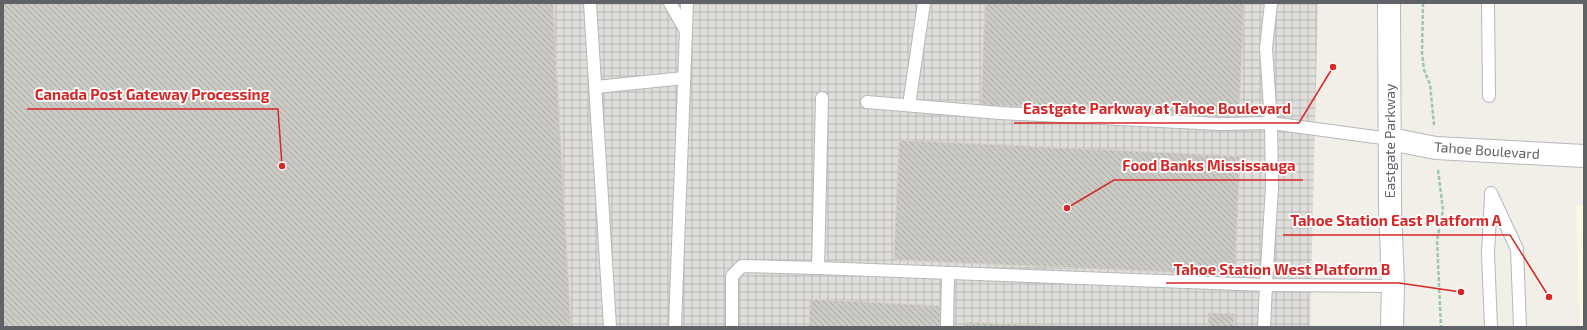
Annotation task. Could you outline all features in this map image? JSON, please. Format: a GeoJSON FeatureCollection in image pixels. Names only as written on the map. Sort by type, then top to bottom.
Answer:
{"type":"FeatureCollection","features":[{"type":"Feature","properties":{"kind":"main road","name":"Eastgate Parkway"},"geometry":{"type":"LineString","coordinates":[[1389,3],[1390,206],[1393,286],[1392,327]]}},
{"type":"Feature","properties":{"kind":"main road","name":"Tahoe Boulevard"},"geometry":{"type":"LineString","coordinates":[[1390,139],[1436,148],[1584,156]]}},
{"type":"Feature","properties":{"kind":"lane"},"geometry":{"type":"LineString","coordinates":[[590,3],[610,327]]}},
{"type":"Feature","properties":{"kind":"lane"},"geometry":{"type":"LineString","coordinates":[[670,3],[686,32]]}},
{"type":"Feature","properties":{"kind":"lane"},"geometry":{"type":"LineString","coordinates":[[675,327],[687,3]]}},
{"type":"Feature","properties":{"kind":"lane"},"geometry":{"type":"LineString","coordinates":[[909,105],[924,3]]}},
{"type":"Feature","properties":{"kind":"lane"},"geometry":{"type":"LineString","coordinates":[[1264,327],[1272,187],[1271,123],[1266,48],[1271,3]]}},
{"type":"Feature","properties":{"kind":"lane"},"geometry":{"type":"LineString","coordinates":[[1488,3],[1489,96]]}},
{"type":"Feature","properties":{"kind":"lane"},"geometry":{"type":"LineString","coordinates":[[596,87],[684,78]]}},
{"type":"Feature","properties":{"kind":"lane"},"geometry":{"type":"LineString","coordinates":[[818,268],[822,98]]}},
{"type":"Feature","properties":{"kind":"lane"},"geometry":{"type":"LineString","coordinates":[[867,102],[1000,113],[1220,124],[1271,123],[1390,139]]}},
{"type":"Feature","properties":{"kind":"lane"},"geometry":{"type":"LineString","coordinates":[[1491,327],[1488,253],[1491,193],[1517,249],[1520,327]]}},
{"type":"Feature","properties":{"kind":"lane"},"geometry":{"type":"LineString","coordinates":[[732,327],[732,276],[742,266],[1266,285],[1393,286]]}},
{"type":"Feature","properties":{"kind":"lane"},"geometry":{"type":"LineString","coordinates":[[947,327],[948,273]]}},
{"type":"Feature","properties":{"kind":"path"},"geometry":{"type":"LineString","coordinates":[[1423,3],[1422,53],[1424,70],[1430,84]]}},
{"type":"Feature","properties":{"kind":"path"},"geometry":{"type":"LineString","coordinates":[[1441,327],[1437,240],[1443,210]]}},
{"type":"Feature","properties":{"kind":"shaded area"},"geometry":{"type":"Polygon","coordinates":[[[3,3],[1318,3],[1310,327],[3,327],[3,3]]]}},
{"type":"Feature","properties":{"kind":"shaded area"},"geometry":{"type":"Polygon","coordinates":[[[1576,205],[1584,205],[1584,327],[1580,327],[1576,205]]]}},
{"type":"Feature","properties":{"kind":"building"},"geometry":{"type":"Polygon","coordinates":[[[3,3],[553,3],[571,327],[3,327],[3,3]]]}},
{"type":"Feature","properties":{"kind":"building"},"geometry":{"type":"Polygon","coordinates":[[[985,3],[1244,3],[1239,116],[981,105],[985,3]]]}},
{"type":"Feature","properties":{"kind":"building"},"geometry":{"type":"Polygon","coordinates":[[[899,140],[1240,156],[1235,275],[894,260],[899,140]]]}},
{"type":"Feature","properties":{"kind":"building"},"geometry":{"type":"Polygon","coordinates":[[[810,299],[942,306],[941,327],[809,327],[810,299]]]}},
{"type":"Feature","properties":{"kind":"building"},"geometry":{"type":"Polygon","coordinates":[[[1208,313],[1234,314],[1234,327],[1208,327],[1208,313]]]}},
{"type":"Feature","properties":{"kind":"building"},"geometry":{"type":"Polygon","coordinates":[[[966,322],[1084,327],[965,327],[966,322]]]}},
{"type":"Feature","properties":{"kind":"place","name":"Eastgate Parkway at Tahoe Boulevard"},"geometry":{"type":"Point","coordinates":[1333,67]}},
{"type":"Feature","properties":{"kind":"place","name":"Canada Post Gateway Processing"},"geometry":{"type":"Point","coordinates":[282,166]}},
{"type":"Feature","properties":{"kind":"place","name":"Food Banks Mississauga"},"geometry":{"type":"Point","coordinates":[1067,208]}},
{"type":"Feature","properties":{"kind":"place","name":"Tahoe Station West Platform B"},"geometry":{"type":"Point","coordinates":[1461,292]}},
{"type":"Feature","properties":{"kind":"place","name":"Tahoe Station East Platform A"},"geometry":{"type":"Point","coordinates":[1549,297]}}]}
